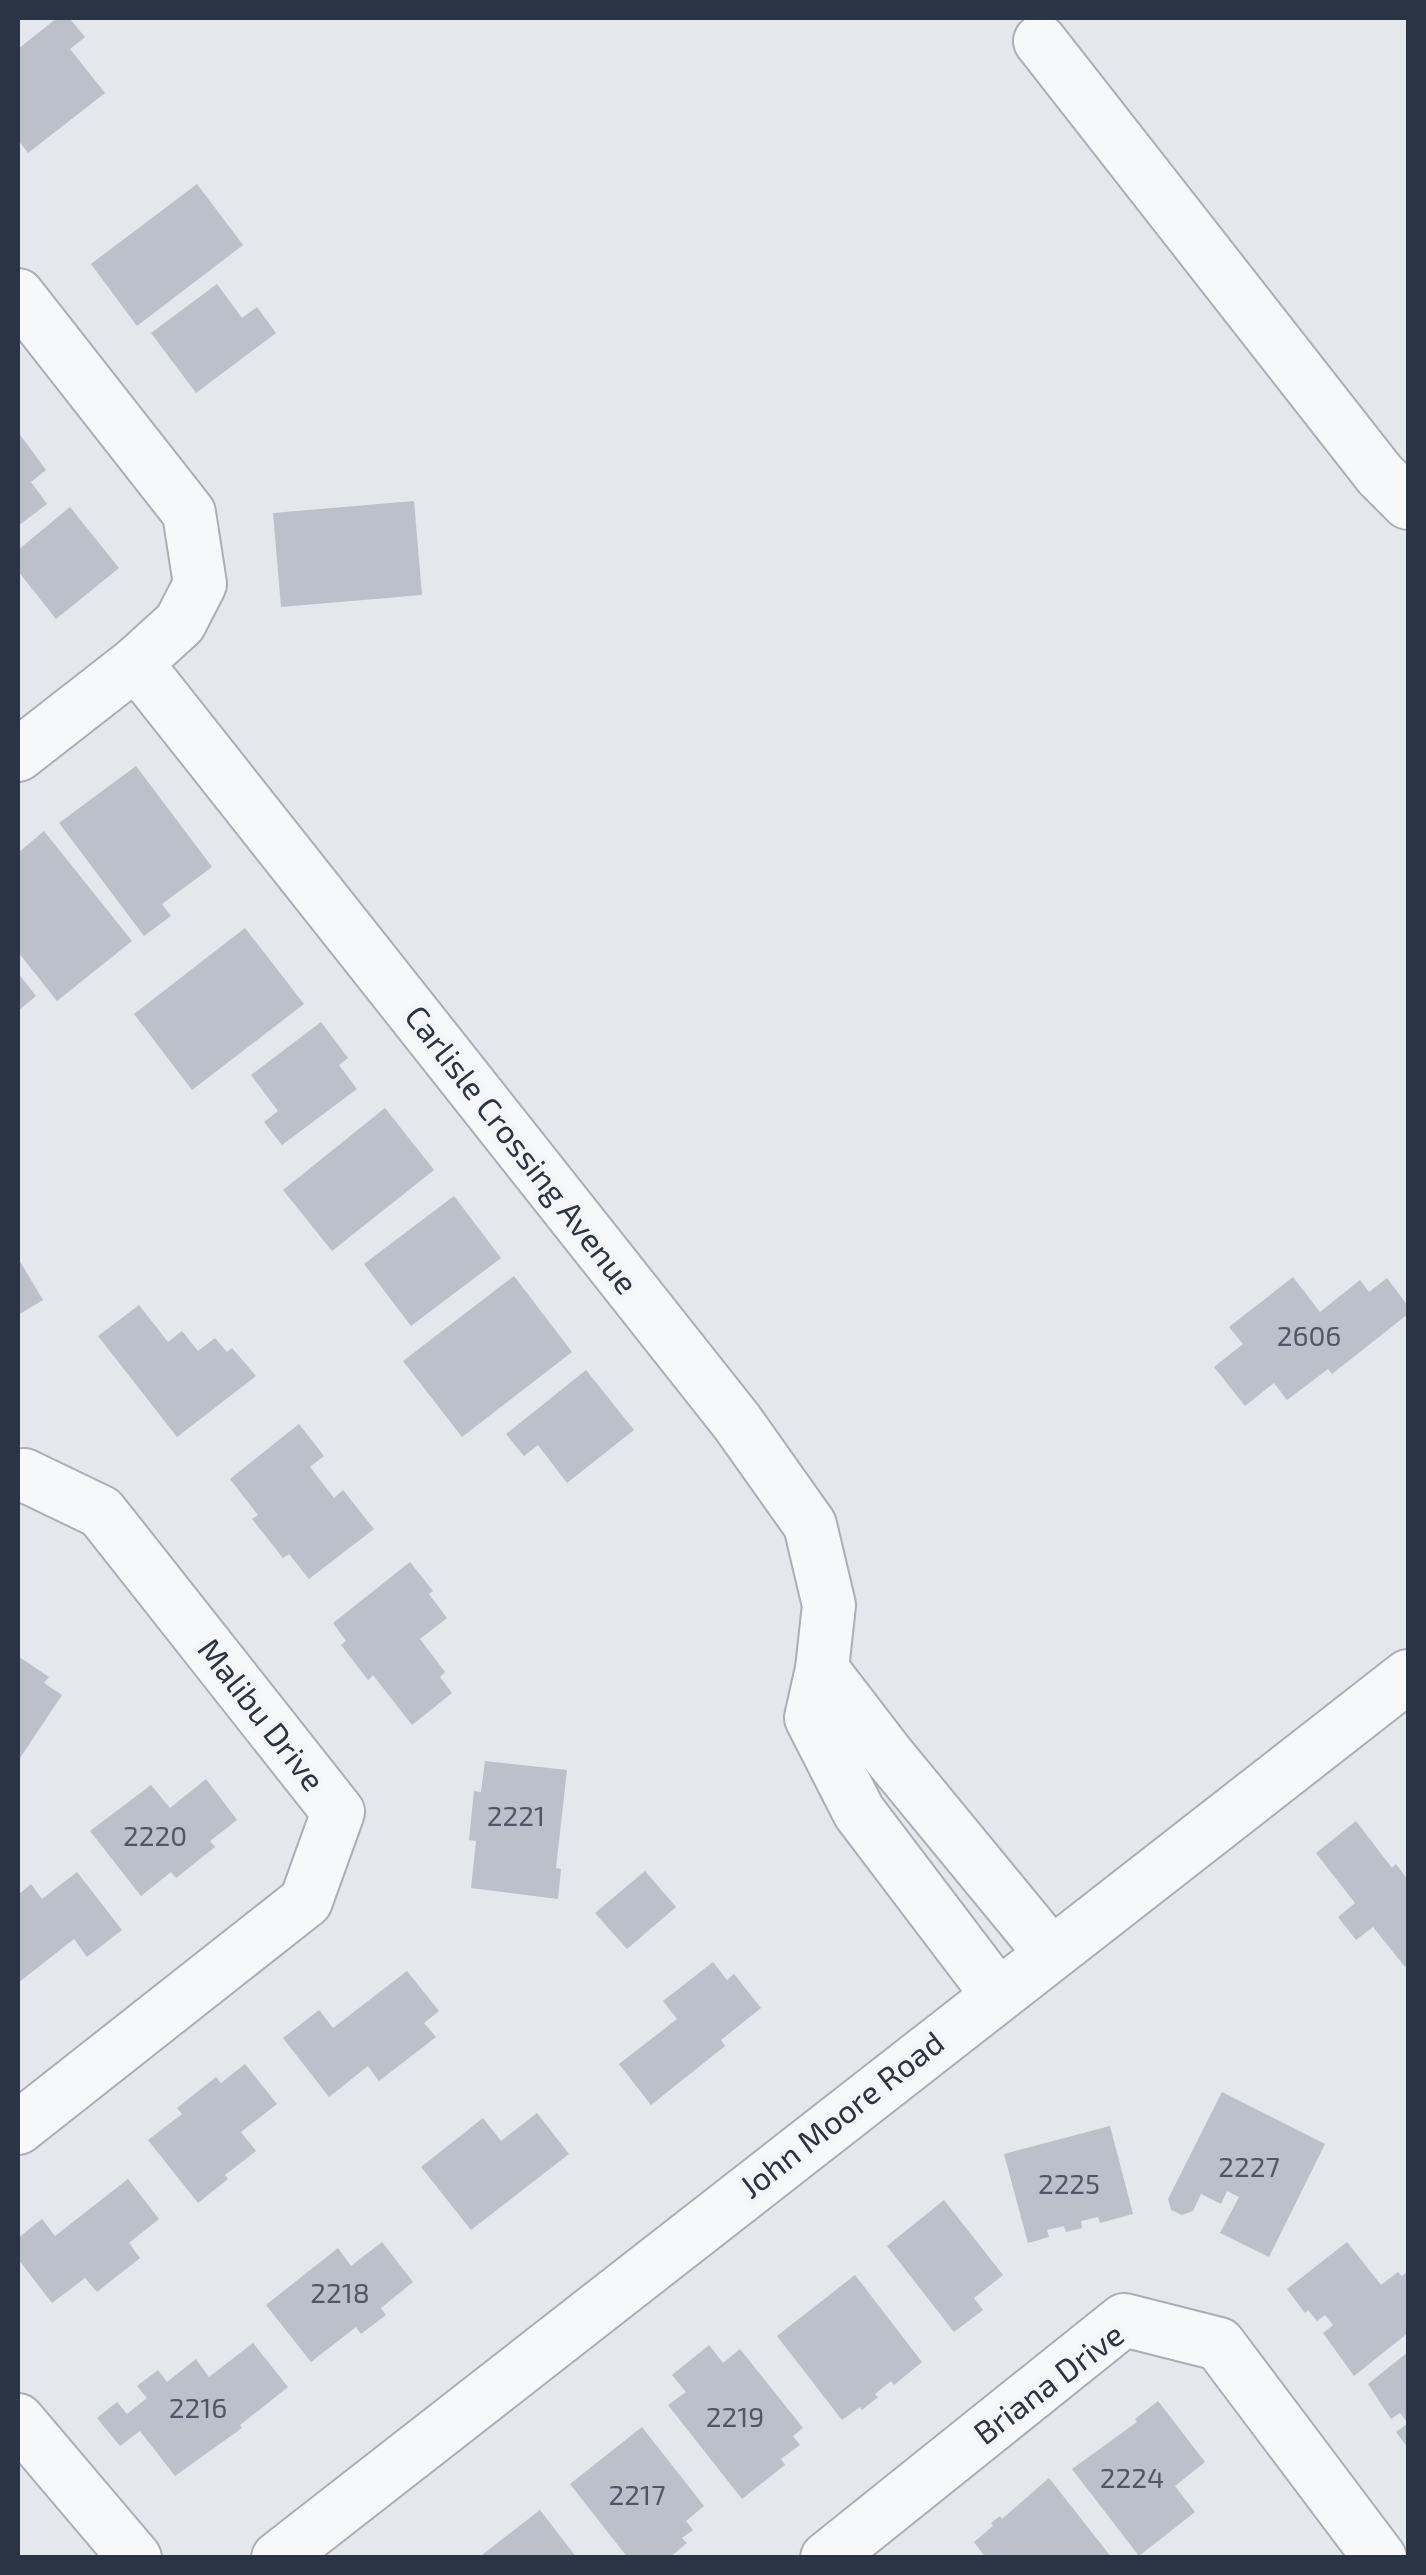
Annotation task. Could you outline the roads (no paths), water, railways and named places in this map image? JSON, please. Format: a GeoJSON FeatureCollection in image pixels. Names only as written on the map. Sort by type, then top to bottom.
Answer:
{"type":"FeatureCollection","features":[{"type":"Feature","properties":{"kind":"street"},"geometry":{"type":"LineString","coordinates":[[1040,41],[1380,475],[1408,503]]}},
{"type":"Feature","properties":{"kind":"street"},"geometry":{"type":"LineString","coordinates":[[18,295],[189,512],[200,584],[180,623],[136,664],[18,755]]}},
{"type":"Feature","properties":{"kind":"street","name":"Carlisle Crossing Avenue"},"geometry":{"type":"LineString","coordinates":[[136,664],[736,1422],[810,1525],[829,1605],[812,1718],[859,1812],[997,1994]]}},
{"type":"Feature","properties":{"kind":"street","name":"Malibu Drive"},"geometry":{"type":"LineString","coordinates":[[18,2128],[306,1901],[338,1812],[101,1512],[24,1476]]}},
{"type":"Feature","properties":{"kind":"street"},"geometry":{"type":"LineString","coordinates":[[822,1668],[1050,1952]]}},
{"type":"Feature","properties":{"kind":"street","name":"John Moore Road"},"geometry":{"type":"LineString","coordinates":[[278,2558],[1408,1676]]}},
{"type":"Feature","properties":{"kind":"street","name":"Briana Drive"},"geometry":{"type":"LineString","coordinates":[[827,2558],[1124,2320],[1220,2344],[1380,2558]]}},
{"type":"Feature","properties":{"kind":"street"},"geometry":{"type":"LineString","coordinates":[[18,2420],[135,2558]]}}]}
